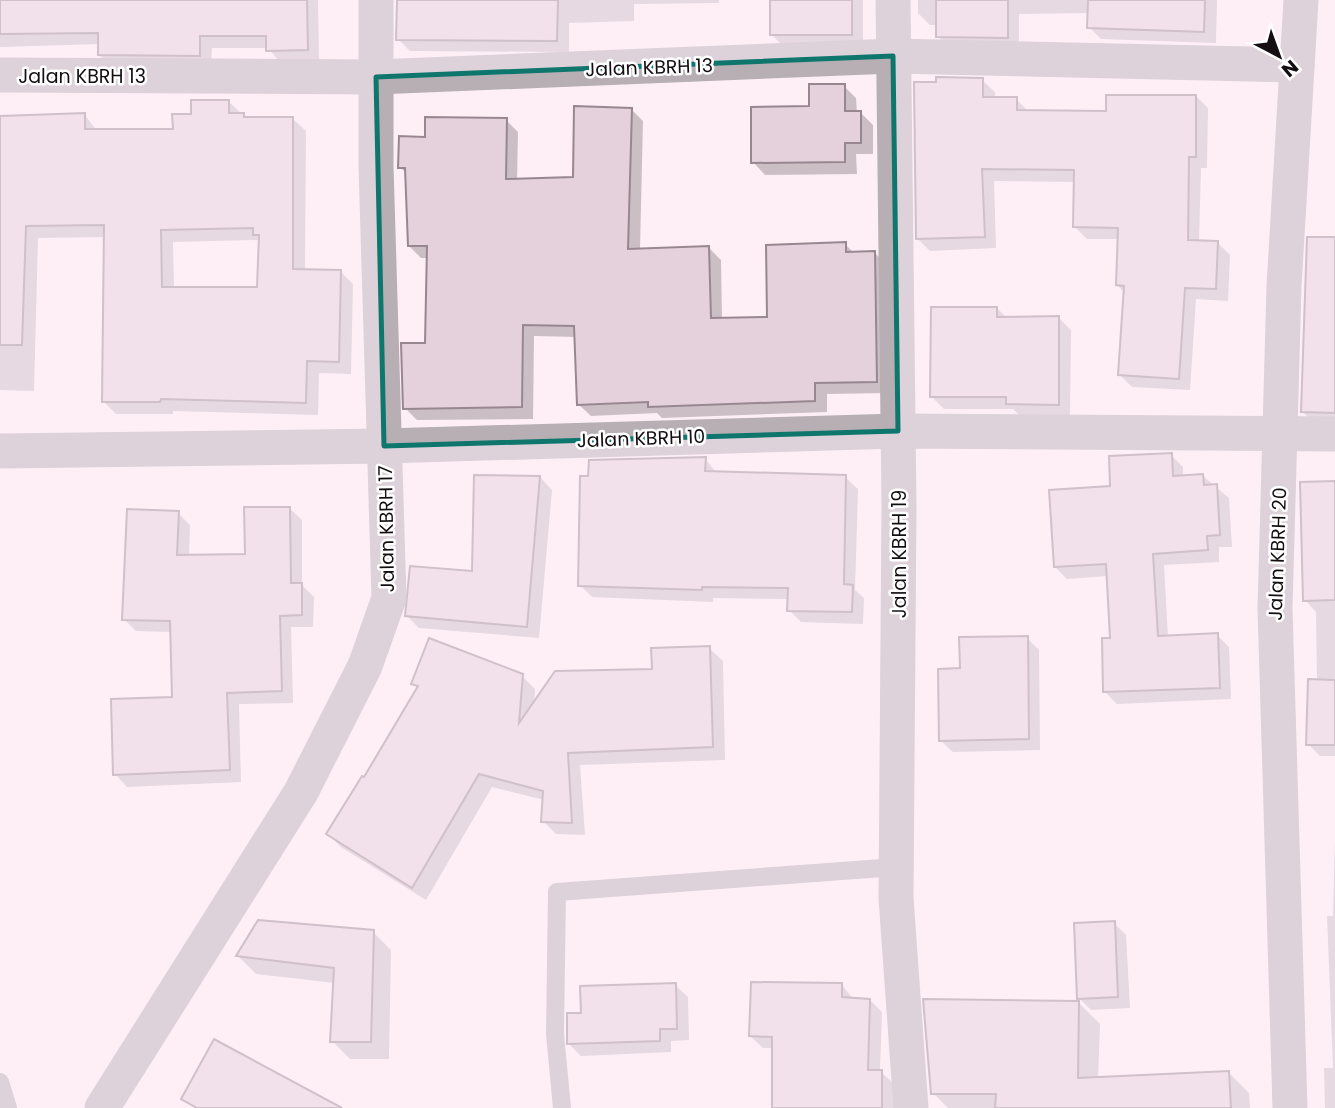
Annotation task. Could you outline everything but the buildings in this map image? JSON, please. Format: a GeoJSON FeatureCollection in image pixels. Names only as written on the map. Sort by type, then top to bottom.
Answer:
{"type":"FeatureCollection","features":[{"type":"Feature","properties":{"kind":"street","name":"Jalan KBRH 17"},"geometry":{"type":"LineString","coordinates":[[102,1108],[301,792],[365,666],[389,598],[376,0]]}},
{"type":"Feature","properties":{"kind":"street","name":"Jalan KBRH 19"},"geometry":{"type":"LineString","coordinates":[[893,0],[898,431],[896,867],[911,1108]]}},
{"type":"Feature","properties":{"kind":"street","name":"Jalan KBRH 20"},"geometry":{"type":"LineString","coordinates":[[1290,1108],[1275,608],[1284,286],[1301,0]]}},
{"type":"Feature","properties":{"kind":"street","name":"Jalan KBRH 13"},"geometry":{"type":"LineString","coordinates":[[0,75],[376,77],[893,56],[1297,65]]}},
{"type":"Feature","properties":{"kind":"street","name":"Jalan KBRH 10"},"geometry":{"type":"LineString","coordinates":[[0,451],[384,446],[898,431],[1281,435],[1335,433]]}},
{"type":"Feature","properties":{"kind":"lane"},"geometry":{"type":"LineString","coordinates":[[562,1108],[555,1034],[556,892],[896,867]]}},
{"type":"Feature","properties":{"kind":"lane"},"geometry":{"type":"LineString","coordinates":[[0,1082],[8,1108]]}},
{"type":"Feature","properties":{"kind":"highlighted area"},"geometry":{"type":"Polygon","coordinates":[[[893,56],[898,431],[384,446],[376,77],[893,56]]]}}]}
